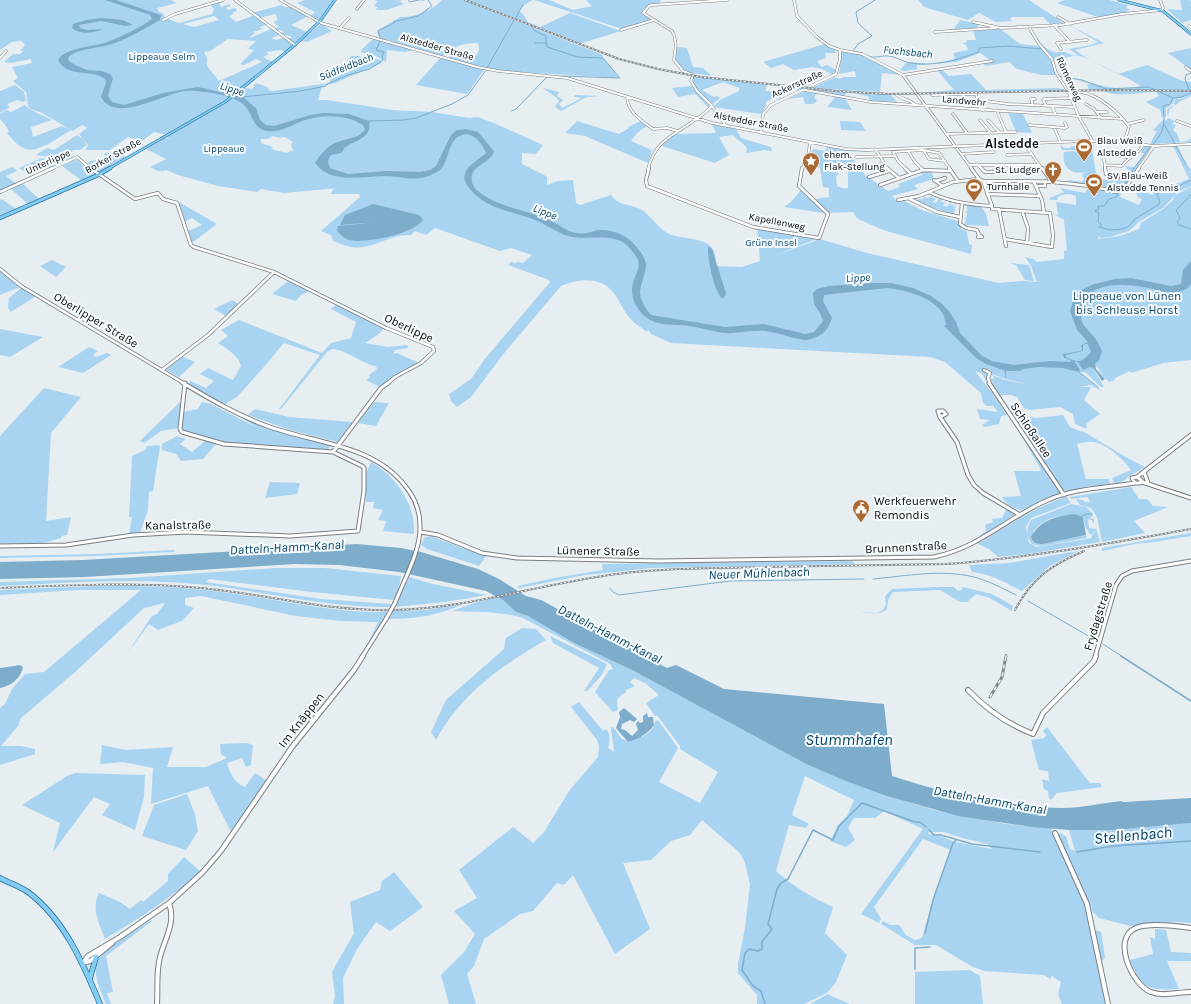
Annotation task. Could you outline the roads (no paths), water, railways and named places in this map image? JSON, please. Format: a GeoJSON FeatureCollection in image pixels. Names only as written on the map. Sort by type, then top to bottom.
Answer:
{"type":"FeatureCollection","features":[{"type":"Feature","properties":{"kind":"main road","name":"Borker Straße"},"geometry":{"type":"LineString","coordinates":[[0,218],[98,174],[229,99],[295,45],[318,24],[335,0]]}},
{"type":"Feature","properties":{"kind":"main road"},"geometry":{"type":"LineString","coordinates":[[1119,0],[1160,10],[1169,15],[1191,34]]}},
{"type":"Feature","properties":{"kind":"main road"},"geometry":{"type":"LineString","coordinates":[[0,878],[27,891],[57,920],[72,941],[100,1004]]}},
{"type":"Feature","properties":{"kind":"main road"},"geometry":{"type":"LineString","coordinates":[[90,979],[96,957]]}},
{"type":"Feature","properties":{"kind":"street"},"geometry":{"type":"LineString","coordinates":[[162,20],[175,14],[223,0]]}},
{"type":"Feature","properties":{"kind":"street"},"geometry":{"type":"LineString","coordinates":[[235,0],[295,45]]}},
{"type":"Feature","properties":{"kind":"street","name":"Alstedder Straße"},"geometry":{"type":"LineString","coordinates":[[280,0],[318,24],[340,28],[481,68],[567,78],[726,126],[846,149],[1092,140],[1154,146],[1191,144]]}},
{"type":"Feature","properties":{"kind":"street"},"geometry":{"type":"LineString","coordinates":[[356,9],[364,0]]}},
{"type":"Feature","properties":{"kind":"street"},"geometry":{"type":"LineString","coordinates":[[726,126],[712,106],[694,86],[691,81],[693,75],[683,71],[674,60],[676,36],[669,28],[643,13],[651,5],[727,0]]}},
{"type":"Feature","properties":{"kind":"street"},"geometry":{"type":"LineString","coordinates":[[794,0],[796,15],[798,18],[822,41],[833,48],[862,54],[903,75],[969,165],[983,181],[1034,182],[1046,184]]}},
{"type":"Feature","properties":{"kind":"street"},"geometry":{"type":"LineString","coordinates":[[935,32],[1070,24],[1122,14],[1160,10],[1163,8],[1160,0]]}},
{"type":"Feature","properties":{"kind":"street"},"geometry":{"type":"LineString","coordinates":[[1058,17],[1070,24]]}},
{"type":"Feature","properties":{"kind":"street"},"geometry":{"type":"LineString","coordinates":[[340,28],[349,18]]}},
{"type":"Feature","properties":{"kind":"street"},"geometry":{"type":"LineString","coordinates":[[621,30],[654,20]]}},
{"type":"Feature","properties":{"kind":"street"},"geometry":{"type":"LineString","coordinates":[[973,22],[1001,28]]}},
{"type":"Feature","properties":{"kind":"street"},"geometry":{"type":"LineString","coordinates":[[1054,25],[1070,42]]}},
{"type":"Feature","properties":{"kind":"street","name":"Römerweg"},"geometry":{"type":"LineString","coordinates":[[1029,26],[1039,44],[1052,59],[1057,76],[1068,92],[1074,107],[1092,140]]}},
{"type":"Feature","properties":{"kind":"street"},"geometry":{"type":"LineString","coordinates":[[1063,50],[1057,43],[1087,40]]}},
{"type":"Feature","properties":{"kind":"street","name":"Ackerstraße"},"geometry":{"type":"LineString","coordinates":[[761,133],[762,117],[767,108],[836,74],[840,59],[840,50]]}},
{"type":"Feature","properties":{"kind":"street"},"geometry":{"type":"LineString","coordinates":[[0,58],[6,51]]}},
{"type":"Feature","properties":{"kind":"street"},"geometry":{"type":"LineString","coordinates":[[903,75],[992,61]]}},
{"type":"Feature","properties":{"kind":"street"},"geometry":{"type":"LineString","coordinates":[[1186,67],[1191,71]]}},
{"type":"Feature","properties":{"kind":"street","name":"Landwehr"},"geometry":{"type":"LineString","coordinates":[[805,90],[871,102],[1123,119]]}},
{"type":"Feature","properties":{"kind":"street"},"geometry":{"type":"LineString","coordinates":[[1068,92],[1082,92],[1107,104],[1129,127],[1124,142]]}},
{"type":"Feature","properties":{"kind":"street"},"geometry":{"type":"LineString","coordinates":[[932,95],[976,94],[981,110]]}},
{"type":"Feature","properties":{"kind":"street"},"geometry":{"type":"LineString","coordinates":[[897,95],[900,99],[910,100],[914,104]]}},
{"type":"Feature","properties":{"kind":"street"},"geometry":{"type":"LineString","coordinates":[[627,96],[628,106],[632,114],[653,129],[667,128],[678,131]]}},
{"type":"Feature","properties":{"kind":"street"},"geometry":{"type":"LineString","coordinates":[[994,96],[996,102]]}},
{"type":"Feature","properties":{"kind":"street"},"geometry":{"type":"LineString","coordinates":[[1046,105],[1044,99],[1070,98]]}},
{"type":"Feature","properties":{"kind":"street"},"geometry":{"type":"LineString","coordinates":[[1006,99],[1008,104]]}},
{"type":"Feature","properties":{"kind":"street"},"geometry":{"type":"LineString","coordinates":[[1019,99],[1021,104]]}},
{"type":"Feature","properties":{"kind":"street"},"geometry":{"type":"LineString","coordinates":[[1034,105],[1031,99],[1035,99]]}},
{"type":"Feature","properties":{"kind":"street"},"geometry":{"type":"LineString","coordinates":[[978,100],[1008,104],[1074,107]]}},
{"type":"Feature","properties":{"kind":"street"},"geometry":{"type":"LineString","coordinates":[[1086,104],[1097,112],[1101,118]]}},
{"type":"Feature","properties":{"kind":"street","name":"Kapellenweg"},"geometry":{"type":"LineString","coordinates":[[712,106],[697,118],[662,141],[653,152],[649,163],[646,183],[647,186],[749,226],[819,238],[828,214],[799,186],[802,168],[808,158],[810,142]]}},
{"type":"Feature","properties":{"kind":"street"},"geometry":{"type":"LineString","coordinates":[[1052,106],[1055,113]]}},
{"type":"Feature","properties":{"kind":"street"},"geometry":{"type":"LineString","coordinates":[[1092,108],[1099,108]]}},
{"type":"Feature","properties":{"kind":"street"},"geometry":{"type":"LineString","coordinates":[[997,111],[1006,132]]}},
{"type":"Feature","properties":{"kind":"street"},"geometry":{"type":"LineString","coordinates":[[1097,112],[1107,112]]}},
{"type":"Feature","properties":{"kind":"street"},"geometry":{"type":"LineString","coordinates":[[953,114],[967,133]]}},
{"type":"Feature","properties":{"kind":"street"},"geometry":{"type":"LineString","coordinates":[[980,120],[990,132]]}},
{"type":"Feature","properties":{"kind":"street"},"geometry":{"type":"LineString","coordinates":[[988,120],[999,132]]}},
{"type":"Feature","properties":{"kind":"street"},"geometry":{"type":"LineString","coordinates":[[1127,124],[1144,120]]}},
{"type":"Feature","properties":{"kind":"street"},"geometry":{"type":"LineString","coordinates":[[1177,121],[1191,126]]}},
{"type":"Feature","properties":{"kind":"street"},"geometry":{"type":"LineString","coordinates":[[1029,125],[1065,128],[1067,127],[1065,123]]}},
{"type":"Feature","properties":{"kind":"street"},"geometry":{"type":"LineString","coordinates":[[1054,127],[1060,141]]}},
{"type":"Feature","properties":{"kind":"street"},"geometry":{"type":"LineString","coordinates":[[946,134],[1016,132]]}},
{"type":"Feature","properties":{"kind":"street"},"geometry":{"type":"LineString","coordinates":[[1024,143],[1051,181]]}},
{"type":"Feature","properties":{"kind":"street"},"geometry":{"type":"LineString","coordinates":[[1116,171],[1118,176],[1106,174],[1103,155],[1127,157],[1140,151],[1143,145]]}},
{"type":"Feature","properties":{"kind":"street"},"geometry":{"type":"LineString","coordinates":[[1127,186],[1154,146]]}},
{"type":"Feature","properties":{"kind":"street"},"geometry":{"type":"LineString","coordinates":[[875,149],[883,164],[889,171],[899,178]]}},
{"type":"Feature","properties":{"kind":"street"},"geometry":{"type":"LineString","coordinates":[[894,156],[893,152],[923,150],[939,153],[958,181]]}},
{"type":"Feature","properties":{"kind":"street"},"geometry":{"type":"LineString","coordinates":[[923,150],[929,159],[945,161]]}},
{"type":"Feature","properties":{"kind":"street"},"geometry":{"type":"LineString","coordinates":[[908,151],[915,162],[923,170]]}},
{"type":"Feature","properties":{"kind":"street"},"geometry":{"type":"LineString","coordinates":[[961,154],[994,152]]}},
{"type":"Feature","properties":{"kind":"street"},"geometry":{"type":"LineString","coordinates":[[1007,155],[1032,154]]}},
{"type":"Feature","properties":{"kind":"street"},"geometry":{"type":"LineString","coordinates":[[856,157],[894,156],[911,174]]}},
{"type":"Feature","properties":{"kind":"street","name":"Unterlippe"},"geometry":{"type":"LineString","coordinates":[[0,192],[77,157],[98,174]]}},
{"type":"Feature","properties":{"kind":"street"},"geometry":{"type":"LineString","coordinates":[[1105,165],[1121,166],[1127,157]]}},
{"type":"Feature","properties":{"kind":"street"},"geometry":{"type":"LineString","coordinates":[[860,166],[883,164]]}},
{"type":"Feature","properties":{"kind":"street"},"geometry":{"type":"LineString","coordinates":[[977,164],[986,176]]}},
{"type":"Feature","properties":{"kind":"street"},"geometry":{"type":"LineString","coordinates":[[969,165],[1039,165]]}},
{"type":"Feature","properties":{"kind":"street"},"geometry":{"type":"LineString","coordinates":[[984,172],[1034,172],[1033,165]]}},
{"type":"Feature","properties":{"kind":"street"},"geometry":{"type":"LineString","coordinates":[[880,185],[923,170],[932,172],[951,171]]}},
{"type":"Feature","properties":{"kind":"street"},"geometry":{"type":"LineString","coordinates":[[868,176],[889,171]]}},
{"type":"Feature","properties":{"kind":"street","name":"Oberlippe"},"geometry":{"type":"LineString","coordinates":[[98,174],[137,199],[158,193],[163,198],[177,203],[192,246],[274,272],[386,328],[435,349],[421,364],[400,374],[381,388],[338,446]]}},
{"type":"Feature","properties":{"kind":"street"},"geometry":{"type":"LineString","coordinates":[[943,186],[935,181],[945,178]]}},
{"type":"Feature","properties":{"kind":"street"},"geometry":{"type":"LineString","coordinates":[[898,200],[910,199],[958,181],[979,178]]}},
{"type":"Feature","properties":{"kind":"street"},"geometry":{"type":"LineString","coordinates":[[983,181],[992,206]]}},
{"type":"Feature","properties":{"kind":"street"},"geometry":{"type":"LineString","coordinates":[[1036,186],[1046,184],[1051,181],[1066,182],[1087,186],[1099,186],[1116,192]]}},
{"type":"Feature","properties":{"kind":"street"},"geometry":{"type":"LineString","coordinates":[[1034,182],[1040,196],[1044,213]]}},
{"type":"Feature","properties":{"kind":"street"},"geometry":{"type":"LineString","coordinates":[[929,192],[944,199],[962,204],[992,206],[992,208],[999,209],[1050,214],[1053,235],[1052,247],[1005,239]]}},
{"type":"Feature","properties":{"kind":"street"},"geometry":{"type":"LineString","coordinates":[[987,194],[1040,196]]}},
{"type":"Feature","properties":{"kind":"street"},"geometry":{"type":"LineString","coordinates":[[910,199],[937,212],[960,217]]}},
{"type":"Feature","properties":{"kind":"street"},"geometry":{"type":"LineString","coordinates":[[962,204],[960,224],[966,228],[977,230],[980,235]]}},
{"type":"Feature","properties":{"kind":"street"},"geometry":{"type":"LineString","coordinates":[[999,209],[1006,246]]}},
{"type":"Feature","properties":{"kind":"street"},"geometry":{"type":"LineString","coordinates":[[1022,211],[1028,228],[1027,243]]}},
{"type":"Feature","properties":{"kind":"street","name":"Oberlipper Straße"},"geometry":{"type":"LineString","coordinates":[[0,269],[22,286],[227,408],[257,422],[290,434],[338,446],[369,457],[385,466],[399,478],[415,503],[420,518],[421,532]]}},
{"type":"Feature","properties":{"kind":"street"},"geometry":{"type":"LineString","coordinates":[[162,370],[208,335],[274,272]]}},
{"type":"Feature","properties":{"kind":"street","name":"Schloßallee"},"geometry":{"type":"LineString","coordinates":[[984,370],[990,373],[988,378],[989,382],[1065,495]]}},
{"type":"Feature","properties":{"kind":"street"},"geometry":{"type":"LineString","coordinates":[[185,383],[180,429],[182,432],[224,444],[333,452],[338,446]]}},
{"type":"Feature","properties":{"kind":"street"},"geometry":{"type":"LineString","coordinates":[[939,417],[957,442],[967,474],[973,484],[981,491],[1007,505],[1020,515]]}},
{"type":"Feature","properties":{"kind":"street"},"geometry":{"type":"LineString","coordinates":[[1140,479],[1144,472],[1191,435]]}},
{"type":"Feature","properties":{"kind":"street","name":"Kanalstraße"},"geometry":{"type":"LineString","coordinates":[[0,546],[66,545],[133,535],[186,532],[290,536],[358,531],[362,507],[364,468],[333,452]]}},
{"type":"Feature","properties":{"kind":"street"},"geometry":{"type":"LineString","coordinates":[[1144,472],[1146,480],[1151,484]]}},
{"type":"Feature","properties":{"kind":"street","name":"Brunnenstraße"},"geometry":{"type":"LineString","coordinates":[[1134,482],[1133,477],[1191,498]]}},
{"type":"Feature","properties":{"kind":"street","name":"Brunnenstraße"},"geometry":{"type":"LineString","coordinates":[[779,559],[934,557],[956,553],[976,543],[1020,515],[1049,499],[1134,482],[1140,483],[1140,479]]}},
{"type":"Feature","properties":{"kind":"street","name":"Im Knäppen"},"geometry":{"type":"LineString","coordinates":[[83,963],[88,956],[120,937],[169,903],[202,874],[221,851],[292,747],[354,670],[386,619],[405,577],[417,547],[421,532]]}},
{"type":"Feature","properties":{"kind":"street","name":"Lünener Straße"},"geometry":{"type":"LineString","coordinates":[[421,532],[438,535],[482,553],[517,558],[659,561],[779,559]]}},
{"type":"Feature","properties":{"kind":"street","name":"Frydagstraße"},"geometry":{"type":"LineString","coordinates":[[968,690],[980,703],[1005,722],[1034,734],[1036,725],[1043,713],[1094,661],[1116,585],[1120,579],[1132,571],[1191,561]]}},
{"type":"Feature","properties":{"kind":"street"},"geometry":{"type":"LineString","coordinates":[[1055,833],[1087,904],[1108,1004]]}},
{"type":"Feature","properties":{"kind":"street"},"geometry":{"type":"LineString","coordinates":[[157,1004],[160,958],[172,923],[172,912],[169,903]]}},
{"type":"Feature","properties":{"kind":"street"},"geometry":{"type":"LineString","coordinates":[[1191,928],[1165,925],[1135,928],[1127,937],[1125,952],[1130,971],[1136,981],[1146,990],[1163,994],[1191,992]]}},
{"type":"Feature","properties":{"kind":"street"},"geometry":{"type":"LineString","coordinates":[[83,963],[96,957],[120,937]]}},
{"type":"Feature","properties":{"kind":"water"},"geometry":{"type":"Polygon","coordinates":[[[105,0],[116,0],[161,15],[160,20],[122,40],[109,45],[81,51],[71,55],[68,58],[69,61],[75,65],[87,70],[102,71],[110,74],[113,78],[108,96],[112,102],[124,105],[163,93],[198,87],[243,97],[256,108],[260,120],[266,125],[274,126],[310,115],[324,113],[349,114],[369,121],[369,127],[366,135],[345,148],[342,152],[332,155],[329,158],[328,162],[330,168],[348,174],[386,171],[420,172],[430,170],[436,166],[451,135],[457,130],[466,129],[478,132],[494,151],[493,155],[476,168],[472,175],[473,184],[478,191],[501,204],[546,218],[572,232],[588,233],[604,230],[614,232],[627,238],[639,249],[645,260],[646,267],[640,294],[643,304],[651,315],[725,327],[764,324],[805,334],[814,332],[823,321],[814,304],[813,293],[817,289],[829,286],[891,283],[913,288],[931,296],[941,303],[949,311],[956,322],[960,333],[981,355],[992,361],[1014,365],[1049,361],[1070,362],[1071,360],[1064,358],[1063,354],[1081,351],[1081,345],[1088,342],[1077,330],[1070,311],[1073,301],[1081,290],[1094,284],[1115,279],[1131,278],[1171,286],[1181,284],[1183,270],[1191,261],[1191,284],[1186,289],[1173,293],[1136,286],[1112,285],[1097,289],[1086,298],[1081,307],[1081,317],[1083,324],[1095,338],[1102,351],[1099,360],[1095,364],[1096,369],[1105,379],[1102,381],[1094,369],[1090,367],[1083,370],[1077,361],[1075,362],[1080,370],[1079,372],[1063,368],[1039,367],[1023,369],[1020,371],[1006,371],[986,364],[976,358],[944,326],[946,325],[944,316],[932,303],[915,294],[896,289],[887,288],[824,295],[823,301],[832,318],[828,327],[823,333],[807,340],[766,331],[723,333],[689,326],[658,323],[647,318],[638,309],[634,301],[632,288],[639,265],[636,256],[624,243],[611,238],[582,238],[568,236],[535,220],[491,205],[483,201],[469,188],[464,176],[466,171],[474,162],[486,153],[480,142],[470,135],[466,134],[457,137],[451,145],[446,161],[440,170],[425,177],[412,179],[387,176],[354,178],[335,176],[319,168],[315,163],[328,147],[338,142],[358,136],[365,130],[363,125],[356,121],[341,117],[325,116],[302,121],[280,130],[267,131],[258,127],[247,108],[239,101],[233,98],[207,92],[191,91],[176,93],[128,108],[117,108],[108,105],[101,97],[106,82],[105,79],[93,74],[68,69],[62,66],[58,60],[67,52],[101,44],[131,32],[152,19],[150,15],[105,0]],[[1088,344],[1083,345],[1083,351],[1066,355],[1066,357],[1077,361],[1082,360],[1091,352],[1088,344]]]}},
{"type":"Feature","properties":{"kind":"water"},"geometry":{"type":"Polygon","coordinates":[[[102,18],[123,20],[133,25],[126,26],[101,21],[79,25],[80,28],[87,30],[104,29],[87,33],[79,32],[72,28],[73,24],[86,20],[102,18]]]}},
{"type":"Feature","properties":{"kind":"water"},"geometry":{"type":"Polygon","coordinates":[[[373,204],[419,215],[423,220],[410,230],[400,234],[366,241],[349,240],[339,233],[337,230],[338,226],[378,222],[340,225],[345,215],[373,204]]]}},
{"type":"Feature","properties":{"kind":"water"},"geometry":{"type":"Polygon","coordinates":[[[708,246],[712,249],[726,293],[723,299],[714,282],[710,266],[708,246]]]}},
{"type":"Feature","properties":{"kind":"water"},"geometry":{"type":"Polygon","coordinates":[[[1073,514],[1083,518],[1086,535],[1043,544],[1033,541],[1031,537],[1043,523],[1060,516],[1073,514]]]}},
{"type":"Feature","properties":{"kind":"water","name":"Stummhafen"},"geometry":{"type":"Polygon","coordinates":[[[357,544],[401,548],[421,552],[478,569],[499,579],[526,596],[541,600],[667,668],[676,665],[724,689],[884,704],[892,776],[955,794],[1020,806],[1070,808],[1121,801],[1191,798],[1191,823],[1114,830],[1069,830],[1032,827],[958,816],[887,796],[806,764],[632,670],[574,643],[528,616],[516,612],[503,600],[486,591],[399,572],[339,565],[295,564],[85,577],[0,579],[0,562],[83,560],[357,544]]]}},
{"type":"Feature","properties":{"kind":"water"},"geometry":{"type":"Polygon","coordinates":[[[20,665],[23,667],[18,678],[12,683],[0,688],[0,668],[20,665]]]}},
{"type":"Feature","properties":{"kind":"water"},"geometry":{"type":"Polygon","coordinates":[[[624,708],[637,719],[634,722],[630,720],[622,724],[621,729],[625,730],[632,736],[638,730],[636,724],[638,721],[640,723],[643,722],[643,716],[647,713],[648,717],[653,717],[654,725],[642,736],[628,742],[616,728],[620,717],[619,712],[624,708]]]}},
{"type":"Feature","properties":{"kind":"waterway","name":"Südfeldbach"},"geometry":{"type":"LineString","coordinates":[[408,0],[410,2],[419,0]]}},
{"type":"Feature","properties":{"kind":"waterway","name":"Südfeldbach"},"geometry":{"type":"LineString","coordinates":[[380,38],[378,31],[394,23],[393,22],[418,16],[432,6],[428,0]]}},
{"type":"Feature","properties":{"kind":"waterway","name":"Fuchsbach"},"geometry":{"type":"LineString","coordinates":[[862,53],[853,51],[858,44],[872,36],[858,23],[856,12],[875,0]]}},
{"type":"Feature","properties":{"kind":"waterway"},"geometry":{"type":"LineString","coordinates":[[515,19],[523,5]]}},
{"type":"Feature","properties":{"kind":"waterway"},"geometry":{"type":"LineString","coordinates":[[487,68],[514,20]]}},
{"type":"Feature","properties":{"kind":"waterway"},"geometry":{"type":"LineString","coordinates":[[531,26],[535,31],[546,36],[546,43]]}},
{"type":"Feature","properties":{"kind":"waterway","name":"Südfeldbach"},"geometry":{"type":"LineString","coordinates":[[242,97],[301,91],[326,86],[327,84],[348,75],[370,69],[383,60],[382,56],[384,52],[376,50],[380,41]]}},
{"type":"Feature","properties":{"kind":"waterway"},"geometry":{"type":"LineString","coordinates":[[535,43],[546,43]]}},
{"type":"Feature","properties":{"kind":"waterway"},"geometry":{"type":"LineString","coordinates":[[546,43],[547,47],[578,57],[603,58],[620,78],[561,76]]}},
{"type":"Feature","properties":{"kind":"waterway","name":"Fuchsbach"},"geometry":{"type":"LineString","coordinates":[[868,56],[889,56],[905,62],[928,64],[962,58],[979,52],[979,48],[1008,46],[1042,49]]}},
{"type":"Feature","properties":{"kind":"waterway"},"geometry":{"type":"LineString","coordinates":[[369,121],[404,120],[416,118],[452,104],[468,95],[486,70]]}},
{"type":"Feature","properties":{"kind":"waterway"},"geometry":{"type":"LineString","coordinates":[[1189,90],[1185,79],[1186,75],[1191,73]]}},
{"type":"Feature","properties":{"kind":"waterway","name":"Fuchsbach"},"geometry":{"type":"LineString","coordinates":[[1058,76],[1082,80],[1106,89],[1149,87],[1173,98]]}},
{"type":"Feature","properties":{"kind":"waterway"},"geometry":{"type":"LineString","coordinates":[[511,111],[516,109],[547,77]]}},
{"type":"Feature","properties":{"kind":"waterway"},"geometry":{"type":"LineString","coordinates":[[1173,98],[1182,97],[1191,93]]}},
{"type":"Feature","properties":{"kind":"waterway","name":"Fuchsbach"},"geometry":{"type":"LineString","coordinates":[[1152,145],[1162,131],[1164,123],[1163,106],[1170,104],[1173,98]]}},
{"type":"Feature","properties":{"kind":"waterway"},"geometry":{"type":"LineString","coordinates":[[1164,124],[1186,164]]}},
{"type":"Feature","properties":{"kind":"waterway","name":"Fuchsbach"},"geometry":{"type":"LineString","coordinates":[[1135,167],[1150,147]]}},
{"type":"Feature","properties":{"kind":"waterway","name":"Fuchsbach"},"geometry":{"type":"LineString","coordinates":[[1125,184],[1134,168]]}},
{"type":"Feature","properties":{"kind":"waterway","name":"Fuchsbach"},"geometry":{"type":"LineString","coordinates":[[1157,193],[1169,191],[1191,180]]}},
{"type":"Feature","properties":{"kind":"waterway","name":"Fuchsbach"},"geometry":{"type":"LineString","coordinates":[[1125,185],[1116,197],[1109,199],[1104,206],[1098,206],[1099,209],[1095,211],[1099,213],[1098,222],[1102,225],[1099,227],[1110,230],[1123,229],[1129,226],[1135,219],[1158,205],[1160,202],[1157,194]]}},
{"type":"Feature","properties":{"kind":"waterway","name":"Fuchsbach"},"geometry":{"type":"LineString","coordinates":[[1191,195],[1176,210],[1180,218],[1177,222],[1179,225],[1191,229]]}},
{"type":"Feature","properties":{"kind":"waterway"},"geometry":{"type":"LineString","coordinates":[[1005,371],[1006,377]]}},
{"type":"Feature","properties":{"kind":"waterway"},"geometry":{"type":"LineString","coordinates":[[1079,372],[1098,387]]}},
{"type":"Feature","properties":{"kind":"waterway"},"geometry":{"type":"LineString","coordinates":[[1081,517],[1086,514],[1092,514]]}},
{"type":"Feature","properties":{"kind":"waterway","name":"Neuer Mühlenbach"},"geometry":{"type":"LineString","coordinates":[[873,579],[936,573],[962,575],[985,581],[1016,595]]}},
{"type":"Feature","properties":{"kind":"waterway","name":"Neuer Mühlenbach"},"geometry":{"type":"LineString","coordinates":[[610,588],[613,592],[619,595],[730,581],[864,579]]}},
{"type":"Feature","properties":{"kind":"waterway","name":"Neuer Mühlenbach"},"geometry":{"type":"LineString","coordinates":[[1028,601],[1097,641]]}},
{"type":"Feature","properties":{"kind":"waterway","name":"Neuer Mühlenbach"},"geometry":{"type":"LineString","coordinates":[[1103,644],[1123,657]]}},
{"type":"Feature","properties":{"kind":"waterway","name":"Neuer Mühlenbach"},"geometry":{"type":"LineString","coordinates":[[1121,656],[1191,701]]}},
{"type":"Feature","properties":{"kind":"waterway"},"geometry":{"type":"LineString","coordinates":[[765,1004],[761,991],[753,986],[742,970],[745,953],[749,949],[758,951],[762,949],[762,942],[772,929],[768,924],[777,889],[781,883],[788,879],[813,830],[833,840],[839,826],[862,803],[915,822],[920,822],[926,827]]}},
{"type":"Feature","properties":{"kind":"waterway","name":"Stellenbach"},"geometry":{"type":"LineString","coordinates":[[929,830],[934,835],[941,835],[972,844],[1040,852]]}},
{"type":"Feature","properties":{"kind":"waterway"},"geometry":{"type":"LineString","coordinates":[[925,933],[933,900],[953,843],[956,840]]}},
{"type":"Feature","properties":{"kind":"waterway","name":"Stellenbach"},"geometry":{"type":"LineString","coordinates":[[1077,852],[1113,846],[1191,841]]}},
{"type":"Feature","properties":{"kind":"waterway"},"geometry":{"type":"LineString","coordinates":[[915,969],[915,948],[930,947]]}},
{"type":"Feature","properties":{"kind":"railway"},"geometry":{"type":"LineString","coordinates":[[465,0],[619,59],[658,69],[701,77],[836,91],[889,94],[1109,90],[1191,91]]}},
{"type":"Feature","properties":{"kind":"railway"},"geometry":{"type":"LineString","coordinates":[[0,588],[100,585],[176,586],[225,591],[322,606],[371,610],[395,610],[451,605],[589,578],[635,572],[707,568],[947,564],[1039,554],[1191,529]]}},
{"type":"Feature","properties":{"kind":"railway"},"geometry":{"type":"LineString","coordinates":[[1015,610],[1028,589],[1052,567],[1084,551]]}},
{"type":"Feature","properties":{"kind":"railway"},"geometry":{"type":"LineString","coordinates":[[990,697],[1002,677],[1006,656]]}},
{"type":"Feature","properties":{"kind":"place","name":"Blau Weiß Alstedde"},"geometry":{"type":"Point","coordinates":[1084,162]}},
{"type":"Feature","properties":{"kind":"place","name":"ehem. Flak-Stellung"},"geometry":{"type":"Point","coordinates":[811,176]}},
{"type":"Feature","properties":{"kind":"place","name":"St. Ludger"},"geometry":{"type":"Point","coordinates":[1053,185]}},
{"type":"Feature","properties":{"kind":"place","name":"SV Blau-Weiß Alstedde Tennis"},"geometry":{"type":"Point","coordinates":[1094,197]}},
{"type":"Feature","properties":{"kind":"place","name":"Turnhalle"},"geometry":{"type":"Point","coordinates":[974,202]}},
{"type":"Feature","properties":{"kind":"place","name":"Werkfeuerwehr Remondis"},"geometry":{"type":"Point","coordinates":[861,523]}},
{"type":"Feature","properties":{"kind":"district","name":"Alstedde"},"geometry":{"type":"Point","coordinates":[1012,143]}},
{"type":"Feature","properties":{"kind":"park label","name":"Lippeaue Selm"},"geometry":{"type":"Point","coordinates":[162,57]}},
{"type":"Feature","properties":{"kind":"park label","name":"Lippeaue"},"geometry":{"type":"Point","coordinates":[224,149]}},
{"type":"Feature","properties":{"kind":"park label","name":"Grüne Insel"},"geometry":{"type":"Point","coordinates":[771,243]}},
{"type":"Feature","properties":{"kind":"park label","name":"Lippeaue von Lünen bis Schleuse Horst"},"geometry":{"type":"Point","coordinates":[1127,303]}},
{"type":"Feature","properties":{"kind":"water label","name":"Lippe"},"geometry":{"type":"Point","coordinates":[232,89]}},
{"type":"Feature","properties":{"kind":"water label","name":"Lippe"},"geometry":{"type":"Point","coordinates":[545,212]}},
{"type":"Feature","properties":{"kind":"water label","name":"Lippe"},"geometry":{"type":"Point","coordinates":[858,278]}},
{"type":"Feature","properties":{"kind":"water label","name":"Datteln-Hamm-Kanal"},"geometry":{"type":"Point","coordinates":[287,547]}},
{"type":"Feature","properties":{"kind":"water label","name":"Datteln-Hamm-Kanal"},"geometry":{"type":"Point","coordinates":[610,634]}},
{"type":"Feature","properties":{"kind":"water label","name":"Datteln-Hamm-Kanal"},"geometry":{"type":"Point","coordinates":[990,800]}}]}
